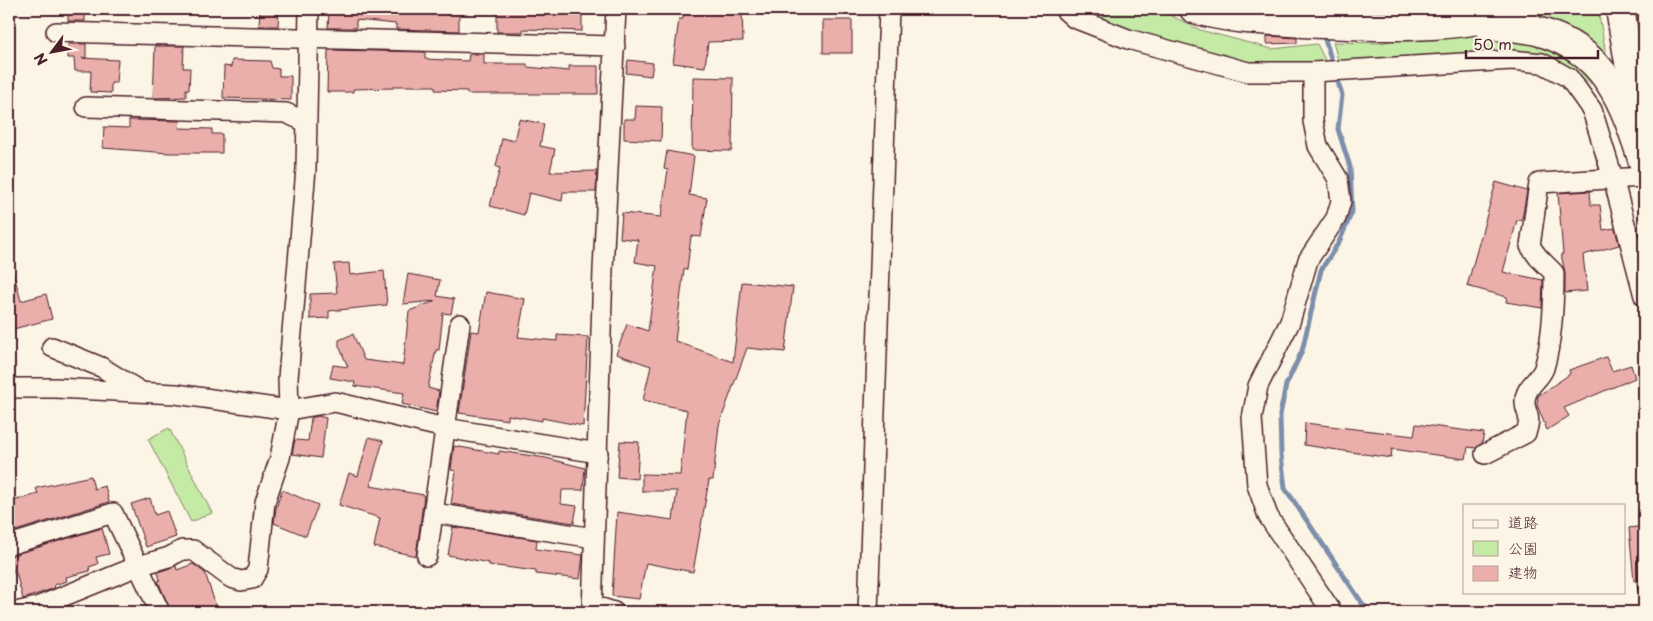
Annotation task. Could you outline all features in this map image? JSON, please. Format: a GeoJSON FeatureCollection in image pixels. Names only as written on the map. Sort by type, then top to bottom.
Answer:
{"type":"FeatureCollection","features":[{"type":"Feature","properties":{"kind":"main road"},"geometry":{"type":"LineString","coordinates":[[1194,9],[1238,19],[1370,27],[1527,9]]}},
{"type":"Feature","properties":{"kind":"main road"},"geometry":{"type":"LineString","coordinates":[[1620,9],[1644,154]]}},
{"type":"Feature","properties":{"kind":"main road"},"geometry":{"type":"LineString","coordinates":[[1463,16],[1536,31],[1562,41],[1592,61],[1606,76],[1619,95],[1628,115],[1644,165]]}},
{"type":"Feature","properties":{"kind":"street"},"geometry":{"type":"LineString","coordinates":[[16,612],[37,607],[138,566],[169,557],[182,550],[193,550],[230,578],[241,581],[252,579],[258,570],[265,502],[280,458],[289,410],[288,378],[306,169],[309,9]]}},
{"type":"Feature","properties":{"kind":"street"},"geometry":{"type":"LineString","coordinates":[[614,612],[592,609],[603,270],[616,9]]}},
{"type":"Feature","properties":{"kind":"street"},"geometry":{"type":"LineString","coordinates":[[868,612],[888,9]]}},
{"type":"Feature","properties":{"kind":"street"},"geometry":{"type":"LineString","coordinates":[[1064,9],[1074,18],[1128,39],[1209,63],[1248,72],[1313,72],[1512,60],[1542,63],[1570,78],[1592,110],[1613,178],[1644,296]]}},
{"type":"Feature","properties":{"kind":"street"},"geometry":{"type":"LineString","coordinates":[[56,32],[615,46]]}},
{"type":"Feature","properties":{"kind":"street"},"geometry":{"type":"LineString","coordinates":[[1313,72],[1313,121],[1318,146],[1338,179],[1341,201],[1336,218],[1308,260],[1290,322],[1258,386],[1252,418],[1257,486],[1268,516],[1332,612]]}},
{"type":"Feature","properties":{"kind":"street"},"geometry":{"type":"LineString","coordinates":[[86,107],[286,113],[306,122]]}},
{"type":"Feature","properties":{"kind":"street"},"geometry":{"type":"LineString","coordinates":[[1485,454],[1526,433],[1530,420],[1525,401],[1530,386],[1544,370],[1554,304],[1554,273],[1530,246],[1539,183],[1644,177]]}},
{"type":"Feature","properties":{"kind":"street"},"geometry":{"type":"LineString","coordinates":[[427,556],[460,324]]}},
{"type":"Feature","properties":{"kind":"street"},"geometry":{"type":"LineString","coordinates":[[52,347],[100,367],[142,392]]}},
{"type":"Feature","properties":{"kind":"street"},"geometry":{"type":"LineString","coordinates":[[9,388],[176,394],[289,410],[335,402],[445,428],[598,453]]}},
{"type":"Feature","properties":{"kind":"street"},"geometry":{"type":"LineString","coordinates":[[9,546],[113,513],[160,612]]}},
{"type":"Feature","properties":{"kind":"street"},"geometry":{"type":"LineString","coordinates":[[434,513],[594,538]]}},
{"type":"Feature","properties":{"kind":"lane"},"geometry":{"type":"LineString","coordinates":[[1643,563],[1644,589]]}},
{"type":"Feature","properties":{"kind":"green space"},"geometry":{"type":"Polygon","coordinates":[[[1073,9],[1158,9],[1200,30],[1272,49],[1317,44],[1328,66],[1252,65],[1167,43],[1073,9]]]}},
{"type":"Feature","properties":{"kind":"green space"},"geometry":{"type":"Polygon","coordinates":[[[1545,9],[1598,9],[1608,65],[1516,20],[1545,9]]]}},
{"type":"Feature","properties":{"kind":"green space"},"geometry":{"type":"Polygon","coordinates":[[[1423,33],[1471,34],[1511,39],[1568,52],[1594,80],[1590,84],[1561,63],[1339,64],[1333,42],[1381,43],[1423,33]]]}},
{"type":"Feature","properties":{"kind":"green space"},"geometry":{"type":"Polygon","coordinates":[[[169,428],[212,513],[191,522],[148,439],[169,428]]]}},
{"type":"Feature","properties":{"kind":"building"},"geometry":{"type":"Polygon","coordinates":[[[68,9],[85,9],[85,21],[68,21],[68,9]]]}},
{"type":"Feature","properties":{"kind":"building"},"geometry":{"type":"Polygon","coordinates":[[[260,9],[279,9],[278,26],[259,26],[260,9]]]}},
{"type":"Feature","properties":{"kind":"building"},"geometry":{"type":"Polygon","coordinates":[[[329,9],[459,9],[459,31],[396,29],[396,24],[356,20],[356,28],[328,28],[329,9]]]}},
{"type":"Feature","properties":{"kind":"building"},"geometry":{"type":"Polygon","coordinates":[[[497,9],[555,9],[555,14],[582,15],[582,31],[523,29],[523,32],[497,32],[497,9]]]}},
{"type":"Feature","properties":{"kind":"building"},"geometry":{"type":"Polygon","coordinates":[[[684,9],[742,9],[743,41],[708,42],[705,67],[673,63],[679,19],[683,19],[684,9]]]}},
{"type":"Feature","properties":{"kind":"building"},"geometry":{"type":"Polygon","coordinates":[[[823,20],[852,20],[852,53],[823,53],[823,20]]]}},
{"type":"Feature","properties":{"kind":"building"},"geometry":{"type":"Polygon","coordinates":[[[1267,36],[1297,38],[1297,43],[1267,44],[1267,36]]]}},
{"type":"Feature","properties":{"kind":"building"},"geometry":{"type":"Polygon","coordinates":[[[68,44],[86,44],[86,58],[82,58],[118,60],[116,83],[111,83],[111,93],[90,92],[91,71],[75,71],[74,58],[68,58],[68,44]]]}},
{"type":"Feature","properties":{"kind":"building"},"geometry":{"type":"Polygon","coordinates":[[[155,46],[184,46],[183,68],[190,68],[189,90],[186,89],[186,97],[153,98],[155,46]]]}},
{"type":"Feature","properties":{"kind":"building"},"geometry":{"type":"Polygon","coordinates":[[[328,50],[425,52],[425,59],[468,61],[469,54],[484,54],[484,64],[527,64],[527,67],[569,71],[569,66],[598,66],[598,94],[467,94],[467,91],[435,90],[435,86],[394,86],[394,88],[353,89],[353,92],[327,92],[328,50]]]}},
{"type":"Feature","properties":{"kind":"building"},"geometry":{"type":"Polygon","coordinates":[[[232,60],[270,61],[272,68],[279,69],[279,76],[291,76],[291,100],[223,98],[224,66],[231,67],[232,60]]]}},
{"type":"Feature","properties":{"kind":"building"},"geometry":{"type":"Polygon","coordinates":[[[628,60],[653,63],[651,76],[626,73],[628,60]]]}},
{"type":"Feature","properties":{"kind":"building"},"geometry":{"type":"Polygon","coordinates":[[[693,77],[733,78],[732,151],[692,150],[693,77]]]}},
{"type":"Feature","properties":{"kind":"building"},"geometry":{"type":"Polygon","coordinates":[[[636,106],[662,107],[661,141],[624,139],[624,119],[635,119],[636,106]]]}},
{"type":"Feature","properties":{"kind":"building"},"geometry":{"type":"Polygon","coordinates":[[[519,119],[544,124],[540,146],[555,149],[550,172],[597,171],[596,192],[563,192],[562,201],[529,193],[524,215],[490,206],[500,168],[496,167],[502,138],[514,141],[519,119]]]}},
{"type":"Feature","properties":{"kind":"building"},"geometry":{"type":"Polygon","coordinates":[[[129,120],[180,121],[179,128],[212,129],[212,134],[222,134],[222,153],[169,153],[103,148],[104,127],[129,128],[129,120]]]}},
{"type":"Feature","properties":{"kind":"building"},"geometry":{"type":"Polygon","coordinates":[[[667,151],[694,156],[689,195],[707,198],[701,237],[691,236],[687,270],[684,269],[675,341],[733,362],[742,282],[793,287],[785,352],[747,348],[719,425],[713,480],[709,480],[693,572],[646,563],[639,599],[612,596],[617,512],[673,520],[677,491],[642,491],[642,474],[680,475],[687,410],[643,400],[651,366],[616,354],[627,324],[648,331],[657,266],[635,262],[638,240],[620,238],[622,213],[661,217],[668,170],[664,169],[667,151]]]}},
{"type":"Feature","properties":{"kind":"building"},"geometry":{"type":"Polygon","coordinates":[[[1496,182],[1527,191],[1522,219],[1517,220],[1503,272],[1543,280],[1542,308],[1506,302],[1507,297],[1467,286],[1496,182]]]}},
{"type":"Feature","properties":{"kind":"building"},"geometry":{"type":"Polygon","coordinates":[[[1590,191],[1591,205],[1600,205],[1603,230],[1615,228],[1619,245],[1583,255],[1587,291],[1565,293],[1558,193],[1590,191]]]}},
{"type":"Feature","properties":{"kind":"building"},"geometry":{"type":"Polygon","coordinates":[[[349,263],[350,275],[384,271],[387,305],[329,311],[329,318],[310,319],[310,294],[337,293],[334,264],[349,263]]]}},
{"type":"Feature","properties":{"kind":"building"},"geometry":{"type":"Polygon","coordinates":[[[13,271],[21,301],[46,294],[52,319],[9,330],[9,272],[13,271]]]}},
{"type":"Feature","properties":{"kind":"building"},"geometry":{"type":"Polygon","coordinates":[[[408,274],[440,280],[437,296],[454,299],[451,314],[443,313],[439,350],[436,350],[428,388],[439,391],[436,412],[402,404],[404,393],[354,386],[355,382],[330,378],[333,365],[348,367],[339,346],[339,340],[353,334],[364,360],[403,365],[409,311],[435,301],[403,304],[408,274]]]}},
{"type":"Feature","properties":{"kind":"building"},"geometry":{"type":"Polygon","coordinates":[[[486,292],[525,299],[518,337],[557,341],[557,335],[588,337],[583,426],[542,418],[542,421],[508,415],[508,420],[459,413],[471,331],[479,332],[486,292]]]}},
{"type":"Feature","properties":{"kind":"building"},"geometry":{"type":"Polygon","coordinates":[[[1606,357],[1612,371],[1631,365],[1635,378],[1564,408],[1569,416],[1547,430],[1537,405],[1538,396],[1570,374],[1569,370],[1606,357]]]}},
{"type":"Feature","properties":{"kind":"building"},"geometry":{"type":"Polygon","coordinates":[[[318,416],[326,418],[321,458],[292,454],[295,440],[308,441],[311,418],[318,416]]]}},
{"type":"Feature","properties":{"kind":"building"},"geometry":{"type":"Polygon","coordinates":[[[1305,423],[1414,436],[1416,424],[1484,433],[1482,443],[1476,448],[1468,447],[1466,459],[1392,449],[1391,458],[1304,445],[1305,423]]]}},
{"type":"Feature","properties":{"kind":"building"},"geometry":{"type":"Polygon","coordinates":[[[369,437],[383,441],[370,486],[424,495],[416,556],[374,547],[380,518],[339,505],[349,473],[358,476],[369,437]]]}},
{"type":"Feature","properties":{"kind":"building"},"geometry":{"type":"Polygon","coordinates":[[[620,441],[639,442],[637,479],[617,477],[620,441]]]}},
{"type":"Feature","properties":{"kind":"building"},"geometry":{"type":"Polygon","coordinates":[[[454,446],[499,454],[499,451],[546,458],[585,468],[583,490],[562,490],[561,504],[577,506],[574,523],[451,504],[456,471],[451,470],[454,446]]]}},
{"type":"Feature","properties":{"kind":"building"},"geometry":{"type":"Polygon","coordinates":[[[91,476],[94,489],[105,486],[109,502],[9,533],[9,502],[38,494],[36,488],[91,476]]]}},
{"type":"Feature","properties":{"kind":"building"},"geometry":{"type":"Polygon","coordinates":[[[282,490],[318,505],[306,536],[274,523],[276,508],[282,490]]]}},
{"type":"Feature","properties":{"kind":"building"},"geometry":{"type":"Polygon","coordinates":[[[150,498],[155,515],[167,511],[176,537],[146,547],[131,504],[150,498]]]}},
{"type":"Feature","properties":{"kind":"building"},"geometry":{"type":"Polygon","coordinates":[[[1644,526],[1644,556],[1637,560],[1637,581],[1634,581],[1629,528],[1644,526]]]}},
{"type":"Feature","properties":{"kind":"building"},"geometry":{"type":"Polygon","coordinates":[[[453,527],[537,540],[536,549],[583,555],[580,579],[536,574],[536,571],[489,565],[489,563],[448,555],[453,527]]]}},
{"type":"Feature","properties":{"kind":"building"},"geometry":{"type":"Polygon","coordinates":[[[102,528],[109,554],[96,557],[98,564],[89,567],[90,571],[66,577],[67,581],[54,585],[55,588],[23,599],[16,572],[13,573],[9,556],[102,528]]]}},
{"type":"Feature","properties":{"kind":"building"},"geometry":{"type":"Polygon","coordinates":[[[193,564],[205,573],[218,612],[171,612],[158,581],[160,580],[158,572],[176,566],[177,570],[193,564]]]}},
{"type":"Feature","properties":{"kind":"waterway"},"geometry":{"type":"LineString","coordinates":[[1323,33],[1342,95],[1338,129],[1350,167],[1352,212],[1339,242],[1321,270],[1302,351],[1286,385],[1280,415],[1281,455],[1285,488],[1368,612]]}}]}
